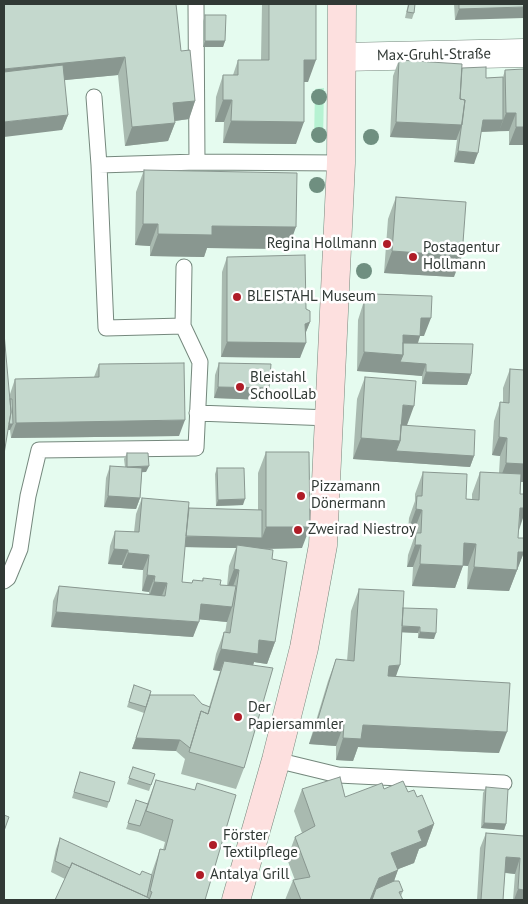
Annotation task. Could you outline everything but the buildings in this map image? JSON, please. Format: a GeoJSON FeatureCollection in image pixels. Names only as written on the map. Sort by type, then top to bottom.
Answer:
{"type":"FeatureCollection","features":[{"type":"Feature","properties":{"kind":"main road"},"geometry":{"type":"LineString","coordinates":[[236,900],[276,760],[304,648],[323,545],[341,163],[342,4]]}},
{"type":"Feature","properties":{"kind":"street","name":"Max-Gruhl-Straße"},"geometry":{"type":"LineString","coordinates":[[343,57],[524,53]]}},
{"type":"Feature","properties":{"kind":"lane"},"geometry":{"type":"LineString","coordinates":[[196,4],[197,162]]}},
{"type":"Feature","properties":{"kind":"lane"},"geometry":{"type":"LineString","coordinates":[[94,97],[100,165],[106,328],[183,326]]}},
{"type":"Feature","properties":{"kind":"lane"},"geometry":{"type":"LineString","coordinates":[[100,165],[197,162],[341,163]]}},
{"type":"Feature","properties":{"kind":"lane"},"geometry":{"type":"LineString","coordinates":[[4,581],[8,578],[20,549],[28,496],[39,450],[196,448],[200,362],[183,326],[184,267]]}},
{"type":"Feature","properties":{"kind":"lane"},"geometry":{"type":"LineString","coordinates":[[197,413],[330,418]]}},
{"type":"Feature","properties":{"kind":"lane"},"geometry":{"type":"LineString","coordinates":[[276,760],[338,775],[504,784]]}},
{"type":"Feature","properties":{"kind":"green space"},"geometry":{"type":"Polygon","coordinates":[[[324,88],[323,142],[314,142],[315,89],[324,88]]]}},
{"type":"Feature","properties":{"kind":"place","name":"Regina Hollmann"},"geometry":{"type":"Point","coordinates":[387,244]}},
{"type":"Feature","properties":{"kind":"place","name":"Postagentur Hollmann"},"geometry":{"type":"Point","coordinates":[413,257]}},
{"type":"Feature","properties":{"kind":"place","name":"BLEISTAHL Museum"},"geometry":{"type":"Point","coordinates":[237,297]}},
{"type":"Feature","properties":{"kind":"place","name":"Bleistahl SchoolLab"},"geometry":{"type":"Point","coordinates":[240,387]}},
{"type":"Feature","properties":{"kind":"place","name":"Pizzamann Dönermann"},"geometry":{"type":"Point","coordinates":[301,496]}},
{"type":"Feature","properties":{"kind":"place","name":"Zweirad Niestroy"},"geometry":{"type":"Point","coordinates":[298,530]}},
{"type":"Feature","properties":{"kind":"place","name":"Der Papiersammler"},"geometry":{"type":"Point","coordinates":[238,717]}},
{"type":"Feature","properties":{"kind":"place","name":"Förster Textilpflege"},"geometry":{"type":"Point","coordinates":[213,845]}},
{"type":"Feature","properties":{"kind":"place","name":"Antalya Grill"},"geometry":{"type":"Point","coordinates":[200,875]}}]}
